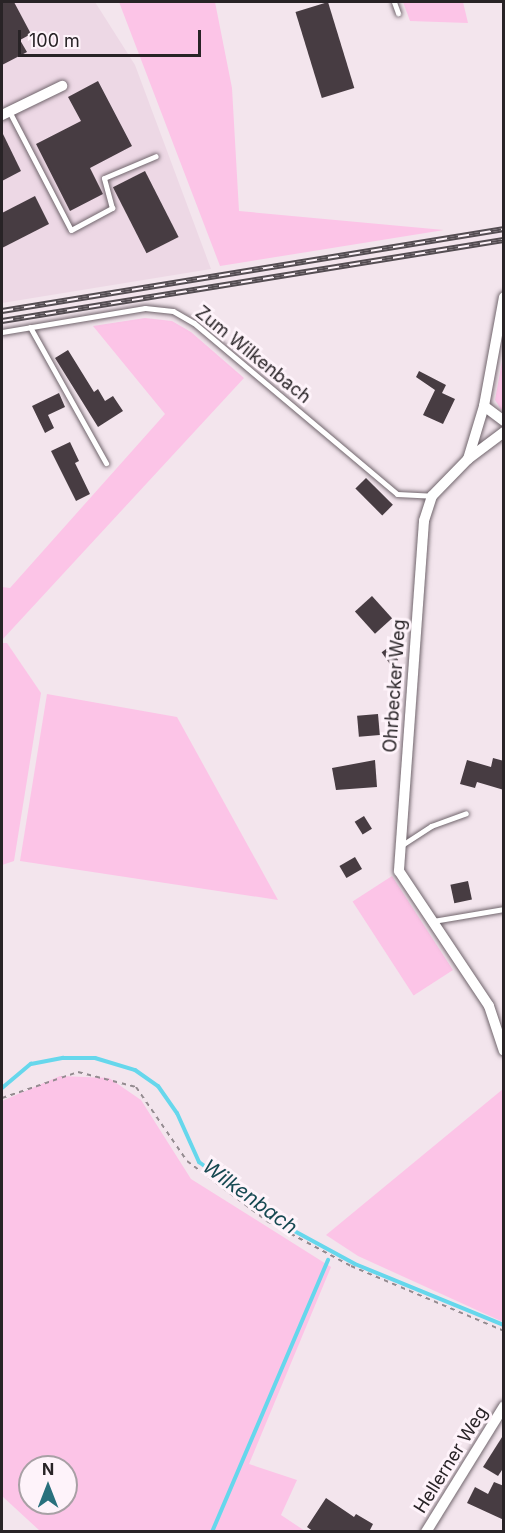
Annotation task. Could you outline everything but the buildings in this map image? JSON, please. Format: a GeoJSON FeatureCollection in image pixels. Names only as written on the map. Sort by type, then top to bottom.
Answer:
{"type":"FeatureCollection","features":[{"type":"Feature","properties":{"kind":"street"},"geometry":{"type":"LineString","coordinates":[[5,113],[62,86]]}},
{"type":"Feature","properties":{"kind":"street"},"geometry":{"type":"LineString","coordinates":[[468,459],[484,406],[504,297]]}},
{"type":"Feature","properties":{"kind":"street"},"geometry":{"type":"LineString","coordinates":[[484,406],[504,421]]}},
{"type":"Feature","properties":{"kind":"street"},"geometry":{"type":"LineString","coordinates":[[432,496],[468,459],[504,432]]}},
{"type":"Feature","properties":{"kind":"street","name":"Ohrbecker Weg"},"geometry":{"type":"LineString","coordinates":[[432,496],[421,541],[399,872],[489,1006],[504,1052]]}},
{"type":"Feature","properties":{"kind":"street","name":"Hellerner Weg"},"geometry":{"type":"LineString","coordinates":[[426,1532],[504,1406]]}},
{"type":"Feature","properties":{"kind":"lane"},"geometry":{"type":"LineString","coordinates":[[394,2],[398,13]]}},
{"type":"Feature","properties":{"kind":"lane"},"geometry":{"type":"LineString","coordinates":[[5,113],[71,230],[112,208],[104,178],[156,156]]}},
{"type":"Feature","properties":{"kind":"lane","name":"Zum Wilkenbach"},"geometry":{"type":"LineString","coordinates":[[2,332],[145,308],[173,311],[194,323],[397,494],[432,496]]}},
{"type":"Feature","properties":{"kind":"lane"},"geometry":{"type":"LineString","coordinates":[[30,327],[106,462]]}},
{"type":"Feature","properties":{"kind":"lane"},"geometry":{"type":"LineString","coordinates":[[401,846],[431,826],[466,813]]}},
{"type":"Feature","properties":{"kind":"lane"},"geometry":{"type":"LineString","coordinates":[[431,921],[504,909]]}},
{"type":"Feature","properties":{"kind":"path"},"geometry":{"type":"LineString","coordinates":[[2,1098],[78,1072],[136,1087],[187,1161],[267,1221],[351,1266],[504,1331]]}},
{"type":"Feature","properties":{"kind":"shaded area"},"geometry":{"type":"Polygon","coordinates":[[[2,2],[95,2],[135,65],[211,269],[2,303],[2,2]]]}},
{"type":"Feature","properties":{"kind":"shaded area"},"geometry":{"type":"Polygon","coordinates":[[[119,2],[215,2],[232,88],[239,211],[444,230],[220,266],[119,2]]]}},
{"type":"Feature","properties":{"kind":"shaded area"},"geometry":{"type":"Polygon","coordinates":[[[403,2],[463,2],[468,23],[410,21],[403,2]]]}},
{"type":"Feature","properties":{"kind":"shaded area"},"geometry":{"type":"Polygon","coordinates":[[[145,318],[172,321],[191,332],[244,378],[2,640],[2,587],[10,588],[165,414],[93,326],[145,318]]]}},
{"type":"Feature","properties":{"kind":"shaded area"},"geometry":{"type":"Polygon","coordinates":[[[503,356],[504,411],[502,411],[495,400],[503,356]]]}},
{"type":"Feature","properties":{"kind":"shaded area"},"geometry":{"type":"Polygon","coordinates":[[[2,643],[7,643],[41,693],[14,861],[2,865],[2,643]]]}},
{"type":"Feature","properties":{"kind":"shaded area"},"geometry":{"type":"Polygon","coordinates":[[[47,694],[177,717],[278,900],[20,861],[47,694]]]}},
{"type":"Feature","properties":{"kind":"shaded area"},"geometry":{"type":"Polygon","coordinates":[[[392,876],[453,970],[414,996],[353,902],[392,876]]]}},
{"type":"Feature","properties":{"kind":"shaded area"},"geometry":{"type":"Polygon","coordinates":[[[60,1076],[109,1078],[141,1100],[191,1179],[331,1267],[249,1464],[297,1480],[281,1515],[305,1531],[40,1531],[23,1515],[78,1515],[78,1455],[18,1455],[18,1511],[2,1496],[2,1101],[60,1076]]]}},
{"type":"Feature","properties":{"kind":"shaded area"},"geometry":{"type":"Polygon","coordinates":[[[503,1089],[503,1322],[358,1256],[326,1235],[503,1089]]]}},
{"type":"Feature","properties":{"kind":"waterway","name":"Wilkenbach"},"geometry":{"type":"LineString","coordinates":[[2,1088],[31,1064],[63,1058],[95,1058],[135,1070],[158,1086],[177,1113],[199,1162],[287,1227],[355,1264],[504,1325]]}},
{"type":"Feature","properties":{"kind":"waterway"},"geometry":{"type":"LineString","coordinates":[[212,1532],[328,1260]]}},
{"type":"Feature","properties":{"kind":"railway"},"geometry":{"type":"LineString","coordinates":[[2,311],[504,229]]}},
{"type":"Feature","properties":{"kind":"railway"},"geometry":{"type":"LineString","coordinates":[[2,321],[504,240]]}}]}
